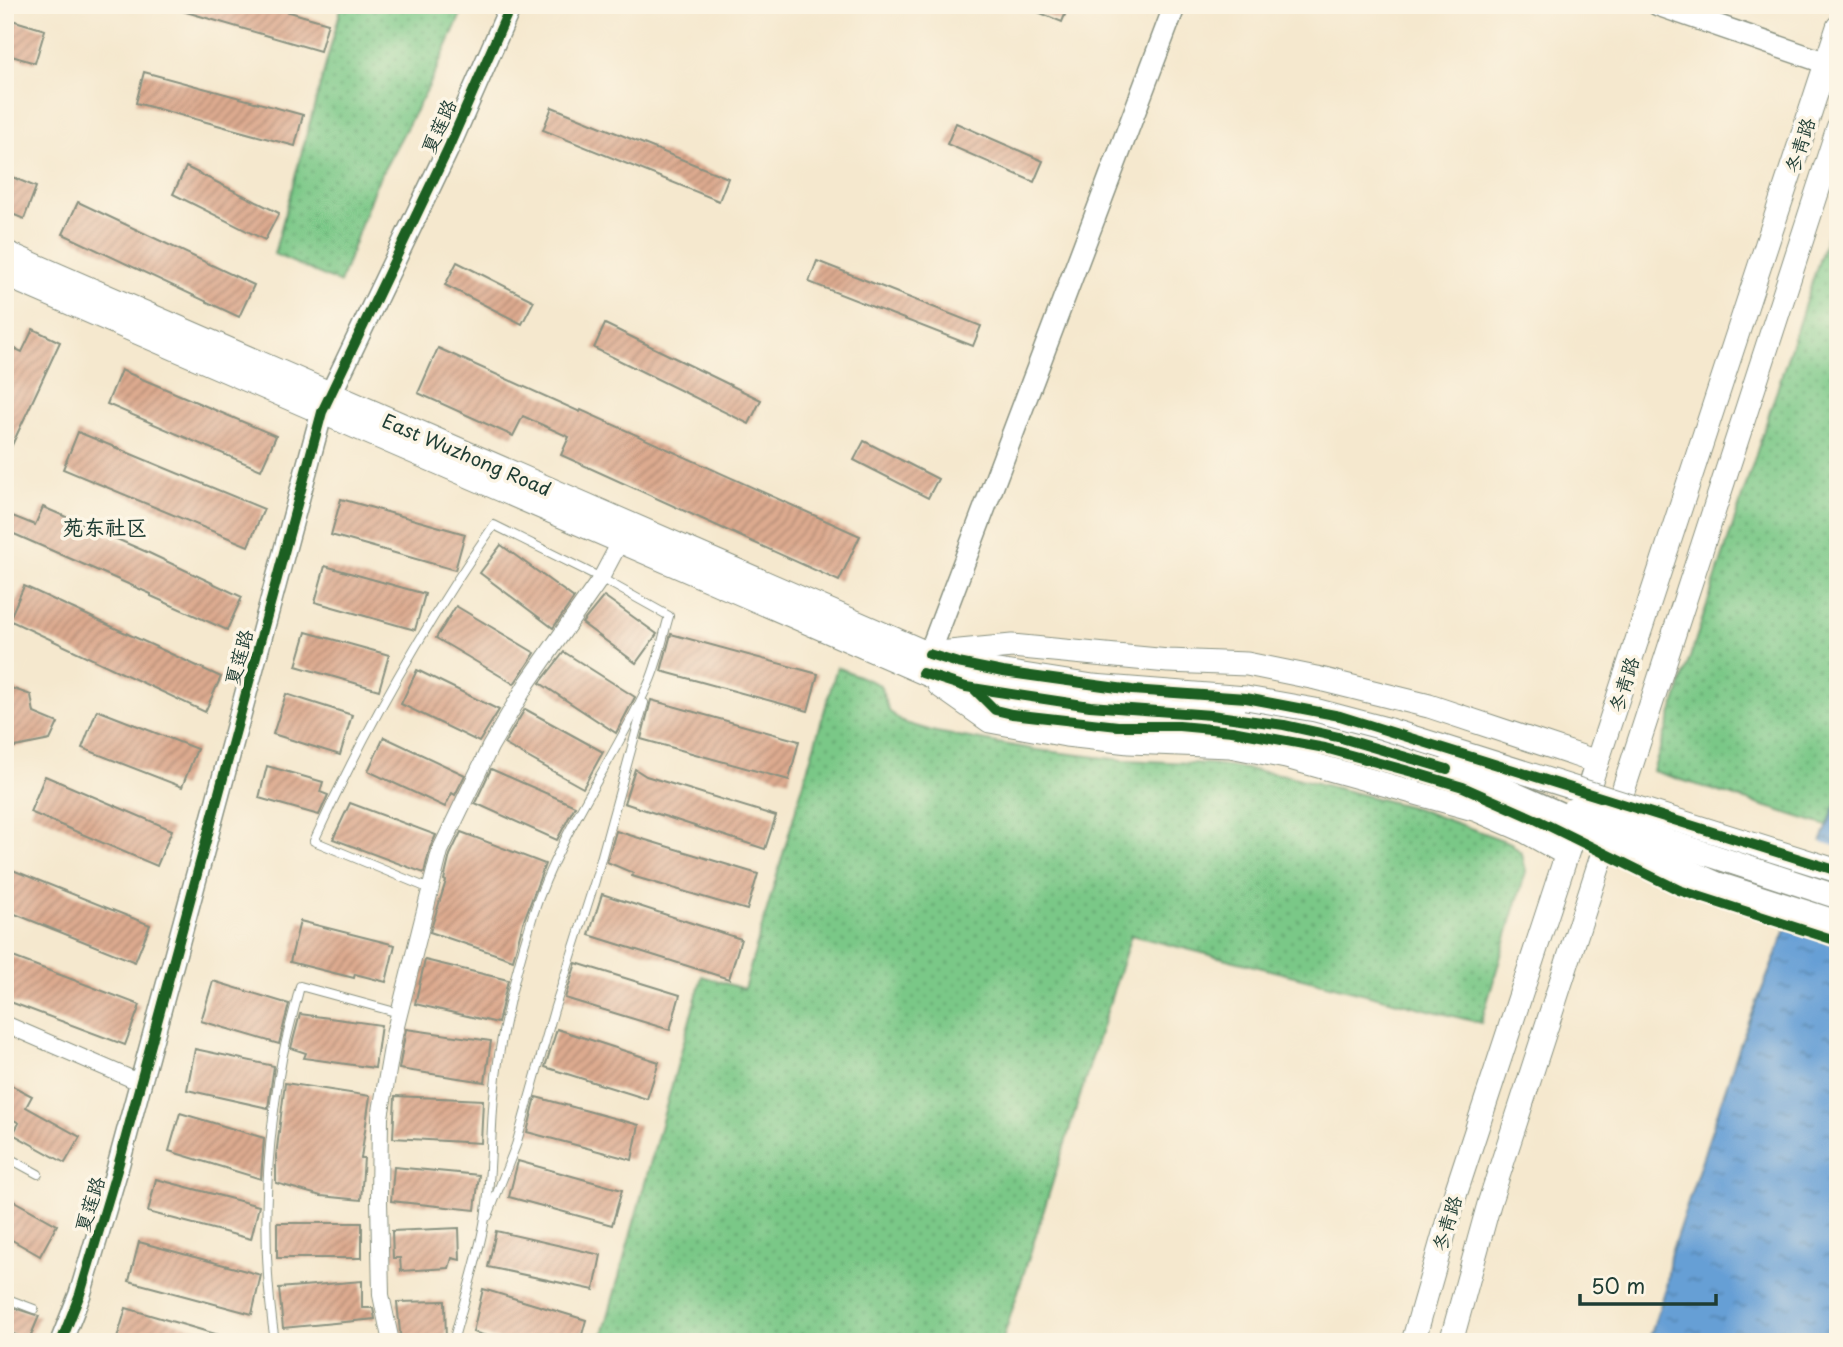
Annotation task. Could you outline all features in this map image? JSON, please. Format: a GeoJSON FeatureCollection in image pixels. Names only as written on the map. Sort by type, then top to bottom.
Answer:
{"type":"FeatureCollection","features":[{"type":"Feature","properties":{"kind":"highway"},"geometry":{"type":"LineString","coordinates":[[1475,778],[1716,885],[1838,924]]}},
{"type":"Feature","properties":{"kind":"main road","name":"冬青路"},"geometry":{"type":"LineString","coordinates":[[1412,1342],[1456,1192],[1566,854],[1832,65],[1838,27]]}},
{"type":"Feature","properties":{"kind":"main road","name":"冬青路"},"geometry":{"type":"LineString","coordinates":[[1451,1342],[1489,1203],[1838,128]]}},
{"type":"Feature","properties":{"kind":"main road","name":"East Wuzhong Road"},"geometry":{"type":"LineString","coordinates":[[5,252],[620,542],[925,664]]}},
{"type":"Feature","properties":{"kind":"main road","name":"East Wuzhong Road"},"geometry":{"type":"LineString","coordinates":[[5,275],[326,403],[925,664]]}},
{"type":"Feature","properties":{"kind":"main road"},"geometry":{"type":"LineString","coordinates":[[925,664],[1012,646],[1168,661],[1247,663],[1429,706],[1597,761]]}},
{"type":"Feature","properties":{"kind":"main road"},"geometry":{"type":"LineString","coordinates":[[925,664],[972,667],[1245,708],[1315,710],[1383,728],[1838,871]]}},
{"type":"Feature","properties":{"kind":"main road"},"geometry":{"type":"LineString","coordinates":[[925,664],[990,721],[1066,735],[1129,742],[1230,746],[1286,757],[1477,810],[1523,830],[1566,854]]}},
{"type":"Feature","properties":{"kind":"main road"},"geometry":{"type":"LineString","coordinates":[[1245,708],[1475,778],[1838,897]]}},
{"type":"Feature","properties":{"kind":"street","name":"夏莲路"},"geometry":{"type":"LineString","coordinates":[[61,1342],[90,1261],[141,1083],[326,403],[447,151],[511,5]]}},
{"type":"Feature","properties":{"kind":"street"},"geometry":{"type":"LineString","coordinates":[[925,664],[1175,5]]}},
{"type":"Feature","properties":{"kind":"street"},"geometry":{"type":"LineString","coordinates":[[1658,5],[1832,65]]}},
{"type":"Feature","properties":{"kind":"street"},"geometry":{"type":"LineString","coordinates":[[391,1342],[381,1294],[380,1117],[399,1013],[440,851],[482,760],[528,682],[601,578],[620,542]]}},
{"type":"Feature","properties":{"kind":"street"},"geometry":{"type":"LineString","coordinates":[[5,1024],[141,1083]]}},
{"type":"Feature","properties":{"kind":"lane"},"geometry":{"type":"LineString","coordinates":[[430,889],[314,841],[345,773],[447,594],[494,525],[601,578],[669,616],[595,881],[554,1010],[516,1145],[485,1223],[453,1342]]}},
{"type":"Feature","properties":{"kind":"lane"},"geometry":{"type":"LineString","coordinates":[[485,1223],[494,1095],[502,1036],[516,972],[534,912],[558,853],[586,798],[619,745],[649,684]]}},
{"type":"Feature","properties":{"kind":"lane"},"geometry":{"type":"LineString","coordinates":[[275,1342],[268,1266],[266,1198],[282,1059],[300,986],[399,1013]]}},
{"type":"Feature","properties":{"kind":"lane"},"geometry":{"type":"LineString","coordinates":[[5,1156],[38,1174]]}},
{"type":"Feature","properties":{"kind":"lane"},"geometry":{"type":"LineString","coordinates":[[5,1297],[34,1309]]}},
{"type":"Feature","properties":{"kind":"green space"},"geometry":{"type":"Polygon","coordinates":[[[342,5],[465,5],[430,84],[375,186],[340,283],[274,254],[342,5]]]}},
{"type":"Feature","properties":{"kind":"green space"},"geometry":{"type":"Polygon","coordinates":[[[1838,202],[1838,800],[1827,826],[1653,771],[1838,202]]]}},
{"type":"Feature","properties":{"kind":"green space"},"geometry":{"type":"Polygon","coordinates":[[[837,667],[880,685],[889,711],[902,722],[936,732],[1037,750],[1123,760],[1213,764],[1285,775],[1415,808],[1511,843],[1522,854],[1526,871],[1481,1023],[1131,935],[1002,1342],[601,1342],[702,976],[744,989],[837,667]]]}},
{"type":"Feature","properties":{"kind":"water"},"geometry":{"type":"Polygon","coordinates":[[[1838,800],[1838,1342],[1648,1342],[1666,1288],[1670,1256],[1741,1042],[1838,800]]]}},
{"type":"Feature","properties":{"kind":"pier"},"geometry":{"type":"Polygon","coordinates":[[[1818,841],[1838,847],[1838,946],[1783,928],[1818,841]]]}},
{"type":"Feature","properties":{"kind":"building"},"geometry":{"type":"Polygon","coordinates":[[[177,5],[265,5],[328,23],[320,51],[176,9],[177,5]]]}},
{"type":"Feature","properties":{"kind":"building"},"geometry":{"type":"Polygon","coordinates":[[[1021,5],[1069,5],[1062,22],[1021,5]]]}},
{"type":"Feature","properties":{"kind":"building"},"geometry":{"type":"Polygon","coordinates":[[[5,18],[45,30],[35,63],[5,54],[5,18]]]}},
{"type":"Feature","properties":{"kind":"building"},"geometry":{"type":"Polygon","coordinates":[[[144,72],[303,115],[295,146],[136,103],[144,72]]]}},
{"type":"Feature","properties":{"kind":"building"},"geometry":{"type":"Polygon","coordinates":[[[552,107],[728,178],[719,201],[543,130],[552,107]]]}},
{"type":"Feature","properties":{"kind":"building"},"geometry":{"type":"Polygon","coordinates":[[[956,123],[1043,161],[1034,182],[947,144],[956,123]]]}},
{"type":"Feature","properties":{"kind":"building"},"geometry":{"type":"Polygon","coordinates":[[[186,167],[279,213],[265,240],[173,194],[186,167]]]}},
{"type":"Feature","properties":{"kind":"building"},"geometry":{"type":"Polygon","coordinates":[[[5,174],[36,187],[24,219],[5,211],[5,174]]]}},
{"type":"Feature","properties":{"kind":"building"},"geometry":{"type":"Polygon","coordinates":[[[78,202],[254,285],[239,317],[63,234],[78,202]]]}},
{"type":"Feature","properties":{"kind":"building"},"geometry":{"type":"Polygon","coordinates":[[[817,261],[981,326],[973,346],[809,282],[817,261]]]}},
{"type":"Feature","properties":{"kind":"building"},"geometry":{"type":"Polygon","coordinates":[[[457,262],[534,301],[522,324],[445,285],[457,262]]]}},
{"type":"Feature","properties":{"kind":"building"},"geometry":{"type":"Polygon","coordinates":[[[605,324],[761,400],[749,424],[594,348],[605,324]]]}},
{"type":"Feature","properties":{"kind":"building"},"geometry":{"type":"Polygon","coordinates":[[[33,329],[60,342],[5,460],[5,344],[22,352],[33,329]]]}},
{"type":"Feature","properties":{"kind":"building"},"geometry":{"type":"Polygon","coordinates":[[[438,348],[860,536],[839,581],[561,455],[569,437],[523,416],[513,436],[418,393],[438,348]]]}},
{"type":"Feature","properties":{"kind":"building"},"geometry":{"type":"Polygon","coordinates":[[[121,370],[276,436],[261,470],[107,404],[121,370]]]}},
{"type":"Feature","properties":{"kind":"building"},"geometry":{"type":"Polygon","coordinates":[[[78,432],[264,509],[248,546],[63,469],[78,432]]]}},
{"type":"Feature","properties":{"kind":"building"},"geometry":{"type":"Polygon","coordinates":[[[864,441],[938,479],[928,498],[854,460],[864,441]]]}},
{"type":"Feature","properties":{"kind":"building"},"geometry":{"type":"Polygon","coordinates":[[[341,499],[465,534],[455,570],[331,535],[341,499]]]}},
{"type":"Feature","properties":{"kind":"building"},"geometry":{"type":"Polygon","coordinates":[[[43,507],[242,597],[227,630],[5,530],[5,513],[35,525],[43,507]]]}},
{"type":"Feature","properties":{"kind":"building"},"geometry":{"type":"Polygon","coordinates":[[[501,545],[574,598],[553,628],[480,573],[501,545]]]}},
{"type":"Feature","properties":{"kind":"building"},"geometry":{"type":"Polygon","coordinates":[[[325,566],[425,594],[415,630],[315,602],[325,566]]]}},
{"type":"Feature","properties":{"kind":"building"},"geometry":{"type":"Polygon","coordinates":[[[24,586],[221,677],[205,712],[9,620],[24,586]]]}},
{"type":"Feature","properties":{"kind":"building"},"geometry":{"type":"Polygon","coordinates":[[[604,596],[657,634],[636,663],[582,623],[604,596]]]}},
{"type":"Feature","properties":{"kind":"building"},"geometry":{"type":"Polygon","coordinates":[[[456,606],[535,653],[514,684],[436,638],[456,606]]]}},
{"type":"Feature","properties":{"kind":"building"},"geometry":{"type":"Polygon","coordinates":[[[306,632],[389,655],[379,690],[296,666],[306,632]]]}},
{"type":"Feature","properties":{"kind":"building"},"geometry":{"type":"Polygon","coordinates":[[[671,634],[818,674],[808,711],[661,671],[671,634]]]}},
{"type":"Feature","properties":{"kind":"building"},"geometry":{"type":"Polygon","coordinates":[[[564,652],[635,697],[616,733],[540,683],[564,652]]]}},
{"type":"Feature","properties":{"kind":"building"},"geometry":{"type":"Polygon","coordinates":[[[417,670],[499,710],[479,742],[401,704],[417,670]]]}},
{"type":"Feature","properties":{"kind":"building"},"geometry":{"type":"Polygon","coordinates":[[[11,688],[31,695],[34,713],[58,723],[50,740],[5,749],[5,694],[11,688]]]}},
{"type":"Feature","properties":{"kind":"building"},"geometry":{"type":"Polygon","coordinates":[[[286,694],[352,715],[340,755],[273,734],[286,694]]]}},
{"type":"Feature","properties":{"kind":"building"},"geometry":{"type":"Polygon","coordinates":[[[651,700],[799,741],[789,780],[641,739],[651,700]]]}},
{"type":"Feature","properties":{"kind":"building"},"geometry":{"type":"Polygon","coordinates":[[[525,709],[603,752],[583,788],[504,744],[525,709]]]}},
{"type":"Feature","properties":{"kind":"building"},"geometry":{"type":"Polygon","coordinates":[[[97,710],[197,749],[182,787],[82,748],[97,710]]]}},
{"type":"Feature","properties":{"kind":"building"},"geometry":{"type":"Polygon","coordinates":[[[384,737],[465,775],[455,795],[452,793],[445,807],[368,771],[384,737]]]}},
{"type":"Feature","properties":{"kind":"building"},"geometry":{"type":"Polygon","coordinates":[[[267,766],[323,782],[320,792],[328,795],[319,815],[259,798],[267,766]]]}},
{"type":"Feature","properties":{"kind":"building"},"geometry":{"type":"Polygon","coordinates":[[[491,769],[575,806],[557,840],[475,803],[491,769]]]}},
{"type":"Feature","properties":{"kind":"building"},"geometry":{"type":"Polygon","coordinates":[[[635,769],[646,776],[776,816],[765,849],[624,803],[635,769]]]}},
{"type":"Feature","properties":{"kind":"building"},"geometry":{"type":"Polygon","coordinates":[[[45,776],[172,830],[157,866],[30,812],[45,776]]]}},
{"type":"Feature","properties":{"kind":"building"},"geometry":{"type":"Polygon","coordinates":[[[350,803],[436,835],[424,873],[333,839],[350,803]]]}},
{"type":"Feature","properties":{"kind":"building"},"geometry":{"type":"Polygon","coordinates":[[[616,831],[758,874],[747,910],[632,876],[633,873],[607,862],[616,831]]]}},
{"type":"Feature","properties":{"kind":"building"},"geometry":{"type":"Polygon","coordinates":[[[461,832],[545,864],[523,923],[513,960],[430,932],[446,881],[444,880],[450,855],[461,832]]]}},
{"type":"Feature","properties":{"kind":"building"},"geometry":{"type":"Polygon","coordinates":[[[5,867],[150,925],[135,962],[5,910],[5,867]]]}},
{"type":"Feature","properties":{"kind":"building"},"geometry":{"type":"Polygon","coordinates":[[[602,894],[741,939],[729,979],[589,935],[602,894]]]}},
{"type":"Feature","properties":{"kind":"building"},"geometry":{"type":"Polygon","coordinates":[[[300,921],[395,945],[386,982],[355,974],[354,978],[290,962],[300,921]]]}},
{"type":"Feature","properties":{"kind":"building"},"geometry":{"type":"Polygon","coordinates":[[[5,954],[140,1005],[125,1045],[5,1000],[5,954]]]}},
{"type":"Feature","properties":{"kind":"building"},"geometry":{"type":"Polygon","coordinates":[[[425,960],[508,980],[498,1023],[415,1004],[425,960]]]}},
{"type":"Feature","properties":{"kind":"building"},"geometry":{"type":"Polygon","coordinates":[[[576,963],[680,995],[670,1030],[565,998],[576,963]]]}},
{"type":"Feature","properties":{"kind":"building"},"geometry":{"type":"Polygon","coordinates":[[[213,981],[289,1004],[279,1044],[201,1021],[213,981]]]}},
{"type":"Feature","properties":{"kind":"building"},"geometry":{"type":"Polygon","coordinates":[[[300,1014],[381,1025],[375,1068],[304,1058],[306,1053],[291,1048],[300,1014]]]}},
{"type":"Feature","properties":{"kind":"building"},"geometry":{"type":"Polygon","coordinates":[[[406,1029],[491,1041],[485,1082],[399,1069],[406,1029]]]}},
{"type":"Feature","properties":{"kind":"building"},"geometry":{"type":"Polygon","coordinates":[[[557,1029],[659,1062],[647,1099],[545,1067],[557,1029]]]}},
{"type":"Feature","properties":{"kind":"building"},"geometry":{"type":"Polygon","coordinates":[[[195,1049],[274,1066],[268,1108],[187,1090],[195,1049]]]}},
{"type":"Feature","properties":{"kind":"building"},"geometry":{"type":"Polygon","coordinates":[[[5,1082],[32,1096],[26,1107],[80,1137],[65,1163],[13,1134],[19,1123],[5,1115],[5,1082]]]}},
{"type":"Feature","properties":{"kind":"building"},"geometry":{"type":"Polygon","coordinates":[[[285,1083],[370,1096],[361,1158],[364,1158],[361,1200],[321,1196],[276,1183],[276,1156],[285,1083]]]}},
{"type":"Feature","properties":{"kind":"building"},"geometry":{"type":"Polygon","coordinates":[[[395,1096],[483,1100],[481,1143],[393,1138],[395,1096]]]}},
{"type":"Feature","properties":{"kind":"building"},"geometry":{"type":"Polygon","coordinates":[[[536,1097],[639,1125],[632,1160],[527,1132],[536,1097]]]}},
{"type":"Feature","properties":{"kind":"building"},"geometry":{"type":"Polygon","coordinates":[[[180,1113],[264,1138],[261,1179],[169,1151],[180,1113]]]}},
{"type":"Feature","properties":{"kind":"building"},"geometry":{"type":"Polygon","coordinates":[[[518,1161],[622,1190],[612,1225],[509,1197],[518,1161]]]}},
{"type":"Feature","properties":{"kind":"building"},"geometry":{"type":"Polygon","coordinates":[[[394,1167],[479,1175],[475,1210],[391,1201],[394,1167]]]}},
{"type":"Feature","properties":{"kind":"building"},"geometry":{"type":"Polygon","coordinates":[[[156,1179],[259,1206],[251,1239],[148,1212],[156,1179]]]}},
{"type":"Feature","properties":{"kind":"building"},"geometry":{"type":"Polygon","coordinates":[[[5,1196],[57,1225],[40,1256],[5,1236],[5,1196]]]}},
{"type":"Feature","properties":{"kind":"building"},"geometry":{"type":"Polygon","coordinates":[[[277,1223],[362,1223],[362,1258],[277,1258],[277,1223]]]}},
{"type":"Feature","properties":{"kind":"building"},"geometry":{"type":"Polygon","coordinates":[[[459,1228],[460,1260],[452,1258],[449,1268],[401,1271],[400,1258],[393,1258],[392,1231],[459,1228]]]}},
{"type":"Feature","properties":{"kind":"building"},"geometry":{"type":"Polygon","coordinates":[[[496,1231],[601,1255],[594,1290],[488,1267],[496,1231]]]}},
{"type":"Feature","properties":{"kind":"building"},"geometry":{"type":"Polygon","coordinates":[[[139,1242],[261,1275],[252,1314],[129,1281],[139,1242]]]}},
{"type":"Feature","properties":{"kind":"building"},"geometry":{"type":"Polygon","coordinates":[[[362,1281],[362,1308],[373,1308],[375,1319],[283,1328],[279,1288],[362,1281]]]}},
{"type":"Feature","properties":{"kind":"building"},"geometry":{"type":"Polygon","coordinates":[[[483,1289],[586,1320],[580,1342],[507,1342],[473,1332],[483,1289]]]}},
{"type":"Feature","properties":{"kind":"building"},"geometry":{"type":"Polygon","coordinates":[[[445,1301],[446,1342],[401,1342],[397,1302],[445,1301]]]}},
{"type":"Feature","properties":{"kind":"building"},"geometry":{"type":"Polygon","coordinates":[[[5,1305],[39,1316],[29,1340],[5,1331],[5,1305]]]}},
{"type":"Feature","properties":{"kind":"building"},"geometry":{"type":"Polygon","coordinates":[[[126,1308],[229,1338],[228,1342],[116,1342],[126,1308]]]}},
{"type":"Feature","properties":{"kind":"cycle path"},"geometry":{"type":"LineString","coordinates":[[61,1342],[80,1294],[117,1170],[322,412],[447,151],[511,5]]}},
{"type":"Feature","properties":{"kind":"cycle path"},"geometry":{"type":"LineString","coordinates":[[929,654],[1003,672],[1132,690],[1246,698],[1340,716],[1838,871]]}},
{"type":"Feature","properties":{"kind":"cycle path"},"geometry":{"type":"LineString","coordinates":[[922,673],[966,687],[1090,706],[1211,715],[1284,725],[1338,737],[1447,769]]}},
{"type":"Feature","properties":{"kind":"cycle path"},"geometry":{"type":"LineString","coordinates":[[973,688],[995,710],[1012,714],[1118,726],[1179,726],[1232,731],[1325,748],[1416,773],[1463,787],[1535,819],[1679,890],[1838,941]]}},
{"type":"Feature","properties":{"kind":"district","name":"苑东社区"},"geometry":{"type":"Point","coordinates":[105,526]}}]}
